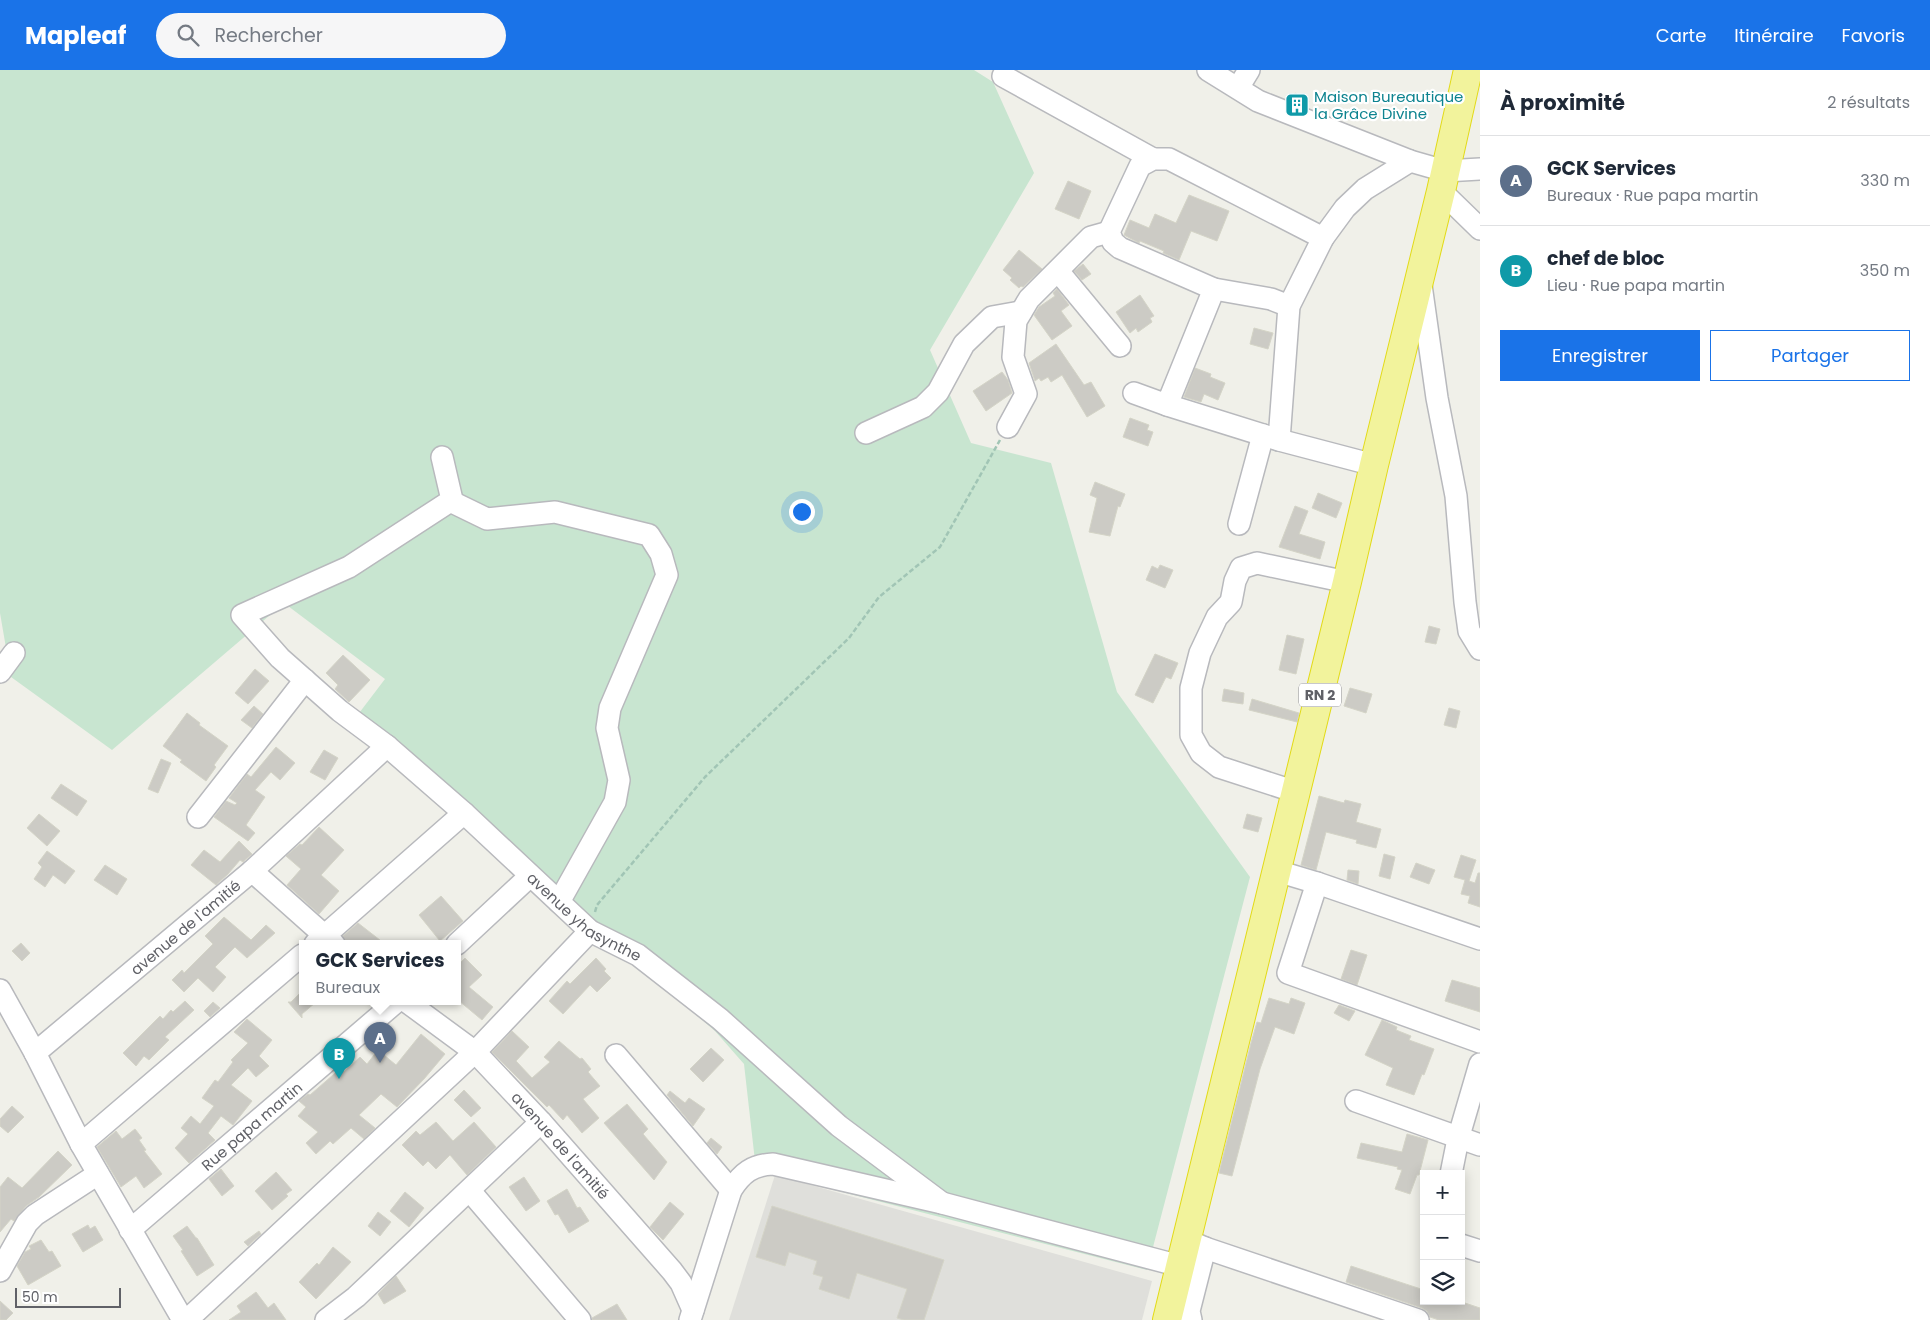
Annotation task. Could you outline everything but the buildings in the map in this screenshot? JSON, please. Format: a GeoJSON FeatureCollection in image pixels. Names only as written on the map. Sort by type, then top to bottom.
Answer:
{"type":"FeatureCollection","features":[{"type":"Feature","properties":{"kind":"highway","name":"RN 2"},"geometry":{"type":"LineString","coordinates":[[1167,1320],[1180,1266],[1196,1244],[1276,871],[1348,582],[1468,70]]}},
{"type":"Feature","properties":{"kind":"street"},"geometry":{"type":"LineString","coordinates":[[1208,70],[1258,101],[1410,161],[1443,181],[1480,229]]}},
{"type":"Feature","properties":{"kind":"street"},"geometry":{"type":"LineString","coordinates":[[1238,88],[1249,70]]}},
{"type":"Feature","properties":{"kind":"street"},"geometry":{"type":"LineString","coordinates":[[1003,76],[1153,159]]}},
{"type":"Feature","properties":{"kind":"street"},"geometry":{"type":"LineString","coordinates":[[1290,306],[1271,299],[1214,289],[1120,248],[1113,242],[1109,232],[1140,166],[1153,159],[1169,159],[1323,238]]}},
{"type":"Feature","properties":{"kind":"street"},"geometry":{"type":"LineString","coordinates":[[1238,524],[1271,438],[1290,306],[1323,238],[1340,213],[1365,189],[1410,161]]}},
{"type":"Feature","properties":{"kind":"street"},"geometry":{"type":"LineString","coordinates":[[1443,181],[1480,169]]}},
{"type":"Feature","properties":{"kind":"street"},"geometry":{"type":"LineString","coordinates":[[1008,427],[1026,394],[1013,357],[1016,321],[1028,300],[1090,237],[1109,232]]}},
{"type":"Feature","properties":{"kind":"street"},"geometry":{"type":"LineString","coordinates":[[1058,270],[1120,346]]}},
{"type":"Feature","properties":{"kind":"street"},"geometry":{"type":"LineString","coordinates":[[1420,278],[1436,398],[1456,496],[1469,631],[1480,649]]}},
{"type":"Feature","properties":{"kind":"street"},"geometry":{"type":"LineString","coordinates":[[1167,404],[1214,289]]}},
{"type":"Feature","properties":{"kind":"street"},"geometry":{"type":"LineString","coordinates":[[866,433],[923,407],[938,392],[964,344],[992,317],[1022,312]]}},
{"type":"Feature","properties":{"kind":"street"},"geometry":{"type":"LineString","coordinates":[[1134,393],[1271,438],[1374,465]]}},
{"type":"Feature","properties":{"kind":"street"},"geometry":{"type":"LineString","coordinates":[[442,457],[452,500],[450,501],[487,519],[555,512],[649,535],[661,554],[667,575],[610,708],[607,728],[619,780],[615,802],[559,902]]}},
{"type":"Feature","properties":{"kind":"street","name":"avenue yhasynthe"},"geometry":{"type":"LineString","coordinates":[[450,501],[350,566],[242,615],[280,658],[340,711],[387,746],[464,813],[590,931],[638,955],[720,1019],[839,1126],[942,1203]]}},
{"type":"Feature","properties":{"kind":"street"},"geometry":{"type":"LineString","coordinates":[[1296,792],[1219,767],[1201,753],[1191,735],[1191,688],[1200,654],[1217,617],[1231,602],[1235,581],[1241,568],[1257,563],[1348,582]]}},
{"type":"Feature","properties":{"kind":"street"},"geometry":{"type":"LineString","coordinates":[[0,672],[14,653]]}},
{"type":"Feature","properties":{"kind":"street"},"geometry":{"type":"LineString","coordinates":[[198,817],[305,680]]}},
{"type":"Feature","properties":{"kind":"street"},"geometry":{"type":"LineString","coordinates":[[252,871],[387,746]]}},
{"type":"Feature","properties":{"kind":"street"},"geometry":{"type":"LineString","coordinates":[[326,940],[464,813]]}},
{"type":"Feature","properties":{"kind":"street","name":"avenue de l'amitié"},"geometry":{"type":"LineString","coordinates":[[35,1053],[252,871],[322,940]]}},
{"type":"Feature","properties":{"kind":"street"},"geometry":{"type":"LineString","coordinates":[[1276,871],[1480,939]]}},
{"type":"Feature","properties":{"kind":"street"},"geometry":{"type":"LineString","coordinates":[[461,940],[530,876]]}},
{"type":"Feature","properties":{"kind":"street"},"geometry":{"type":"LineString","coordinates":[[1316,883],[1288,973],[1480,1042]]}},
{"type":"Feature","properties":{"kind":"street"},"geometry":{"type":"LineString","coordinates":[[187,1320],[475,1052],[590,931]]}},
{"type":"Feature","properties":{"kind":"street"},"geometry":{"type":"LineString","coordinates":[[80,1144],[299,957]]}},
{"type":"Feature","properties":{"kind":"street"},"geometry":{"type":"LineString","coordinates":[[0,990],[35,1053],[80,1144],[183,1320]]}},
{"type":"Feature","properties":{"kind":"street","name":"Rue papa martin"},"geometry":{"type":"LineString","coordinates":[[130,1230],[392,1005]]}},
{"type":"Feature","properties":{"kind":"street","name":"avenue de l'amitié"},"geometry":{"type":"LineString","coordinates":[[411,1005],[475,1052],[541,1122],[672,1271],[681,1283],[691,1315]]}},
{"type":"Feature","properties":{"kind":"street"},"geometry":{"type":"LineString","coordinates":[[616,1055],[731,1190]]}},
{"type":"Feature","properties":{"kind":"street"},"geometry":{"type":"LineString","coordinates":[[1452,1170],[1458,1139],[1480,1064]]}},
{"type":"Feature","properties":{"kind":"street"},"geometry":{"type":"LineString","coordinates":[[1356,1101],[1480,1146]]}},
{"type":"Feature","properties":{"kind":"street"},"geometry":{"type":"LineString","coordinates":[[326,1320],[356,1297],[541,1122]]}},
{"type":"Feature","properties":{"kind":"street"},"geometry":{"type":"LineString","coordinates":[[691,1315],[731,1190],[744,1173],[762,1165],[773,1164],[942,1203],[1180,1266]]}},
{"type":"Feature","properties":{"kind":"street"},"geometry":{"type":"LineString","coordinates":[[0,1271],[27,1223],[35,1215],[98,1174]]}},
{"type":"Feature","properties":{"kind":"street"},"geometry":{"type":"LineString","coordinates":[[470,1191],[580,1320]]}},
{"type":"Feature","properties":{"kind":"street"},"geometry":{"type":"LineString","coordinates":[[1191,1320],[1190,1311],[1196,1244],[1418,1320]]}},
{"type":"Feature","properties":{"kind":"street"},"geometry":{"type":"LineString","coordinates":[[1465,1246],[1480,1251]]}},
{"type":"Feature","properties":{"kind":"path"},"geometry":{"type":"LineString","coordinates":[[590,931],[597,905],[705,777],[849,638],[879,597],[940,547],[1008,427]]}},
{"type":"Feature","properties":{"kind":"shaded area"},"geometry":{"type":"Polygon","coordinates":[[[775,1175],[1152,1281],[1142,1320],[729,1320],[775,1175]]]}},
{"type":"Feature","properties":{"kind":"green space"},"geometry":{"type":"Polygon","coordinates":[[[0,70],[974,70],[993,82],[1034,173],[930,350],[971,443],[1051,463],[1117,692],[1250,877],[1147,1270],[756,1170],[744,1064],[715,1031],[606,937],[563,917],[350,725],[385,679],[284,603],[112,750],[11,677],[0,613],[0,70]]]}},
{"type":"Feature","properties":{"kind":"place","name":"Maison Bureautique la Grâce Divine"},"geometry":{"type":"Point","coordinates":[1297,105]}},
{"type":"Feature","properties":{"kind":"place","name":"GCK Services"},"geometry":{"type":"Point","coordinates":[380,1063]}},
{"type":"Feature","properties":{"kind":"place","name":"chef de bloc"},"geometry":{"type":"Point","coordinates":[339,1079]}}]}
